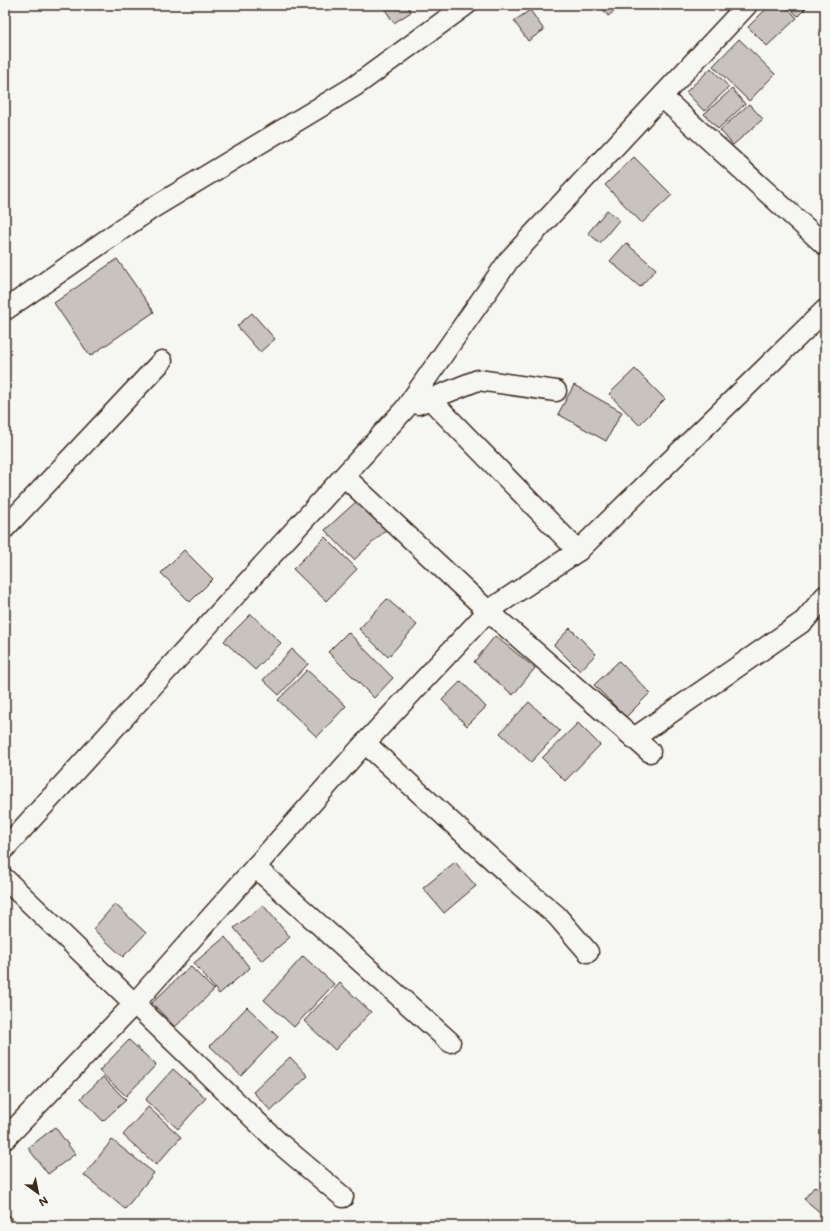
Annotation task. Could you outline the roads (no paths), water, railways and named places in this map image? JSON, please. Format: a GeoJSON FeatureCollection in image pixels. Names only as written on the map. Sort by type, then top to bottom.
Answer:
{"type":"FeatureCollection","features":[{"type":"Feature","properties":{"kind":"street"},"geometry":{"type":"LineString","coordinates":[[5,310],[150,209],[355,86],[466,5]]}},
{"type":"Feature","properties":{"kind":"street"},"geometry":{"type":"LineString","coordinates":[[5,848],[405,409],[509,260],[747,5]]}},
{"type":"Feature","properties":{"kind":"street"},"geometry":{"type":"LineString","coordinates":[[662,96],[825,245]]}},
{"type":"Feature","properties":{"kind":"street"},"geometry":{"type":"LineString","coordinates":[[5,1139],[135,1003],[365,743],[488,611],[578,551],[825,310]]}},
{"type":"Feature","properties":{"kind":"street"},"geometry":{"type":"LineString","coordinates":[[5,528],[162,361]]}},
{"type":"Feature","properties":{"kind":"street"},"geometry":{"type":"LineString","coordinates":[[405,409],[478,380],[556,391]]}},
{"type":"Feature","properties":{"kind":"street"},"geometry":{"type":"LineString","coordinates":[[430,399],[578,551]]}},
{"type":"Feature","properties":{"kind":"street"},"geometry":{"type":"LineString","coordinates":[[344,477],[488,611],[650,752]]}},
{"type":"Feature","properties":{"kind":"street"},"geometry":{"type":"LineString","coordinates":[[634,738],[804,622],[825,596]]}},
{"type":"Feature","properties":{"kind":"street"},"geometry":{"type":"LineString","coordinates":[[365,743],[520,885],[556,914],[588,952]]}},
{"type":"Feature","properties":{"kind":"street"},"geometry":{"type":"LineString","coordinates":[[255,867],[450,1042]]}},
{"type":"Feature","properties":{"kind":"street"},"geometry":{"type":"LineString","coordinates":[[5,879],[278,1142],[343,1197]]}}]}
